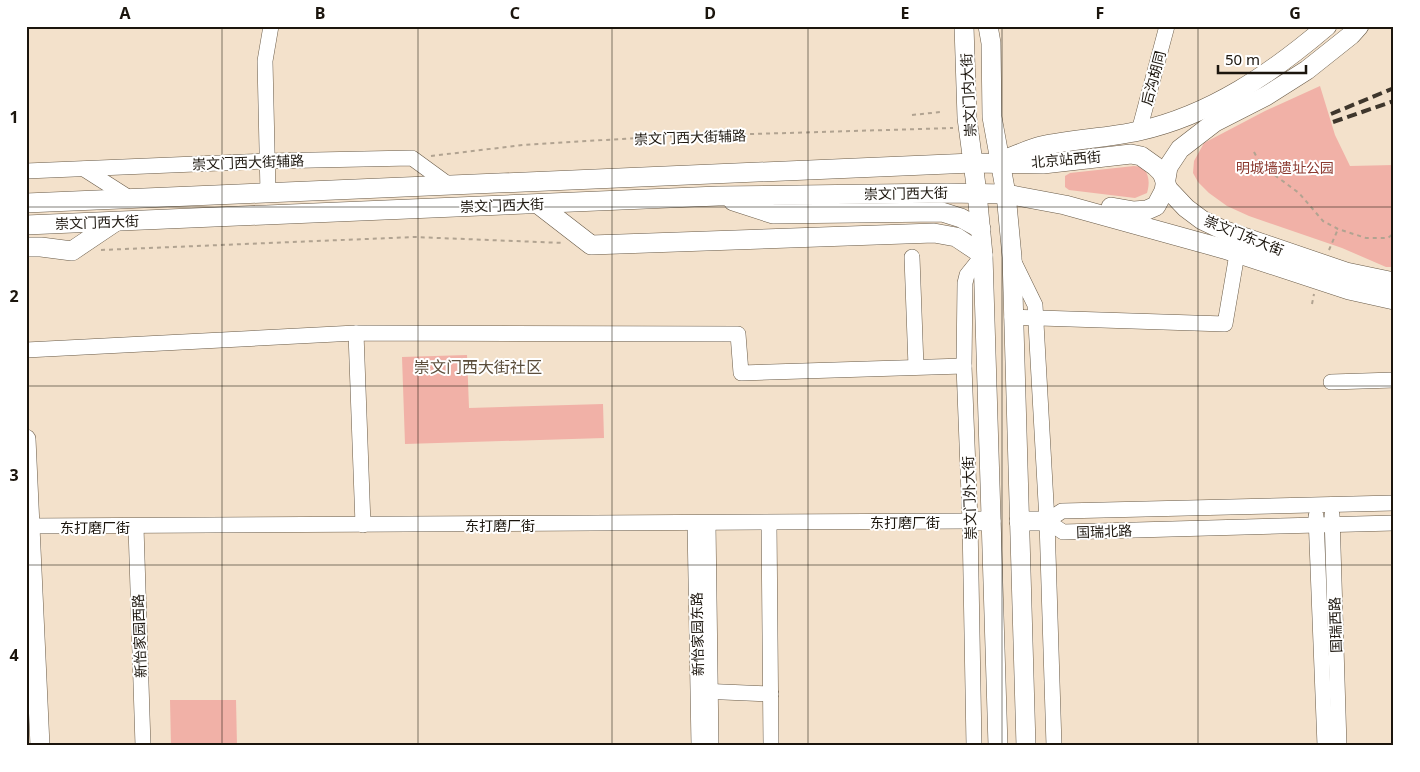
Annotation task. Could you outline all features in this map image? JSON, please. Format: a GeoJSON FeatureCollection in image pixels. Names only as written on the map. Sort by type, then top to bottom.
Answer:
{"type":"FeatureCollection","features":[{"type":"Feature","properties":{"kind":"main road","name":"崇文门内大街"},"geometry":{"type":"LineString","coordinates":[[964,26],[968,126],[973,163]]}},
{"type":"Feature","properties":{"kind":"main road","name":"崇文门内大街"},"geometry":{"type":"LineString","coordinates":[[988,26],[991,43],[992,117],[999,162]]}},
{"type":"Feature","properties":{"kind":"main road","name":"北京站西街"},"geometry":{"type":"LineString","coordinates":[[999,162],[1040,146],[1139,130],[1182,118],[1256,81],[1292,56],[1327,26]]}},
{"type":"Feature","properties":{"kind":"main road"},"geometry":{"type":"LineString","coordinates":[[1165,182],[1168,167],[1180,149],[1215,122],[1266,96],[1307,70],[1355,30]]}},
{"type":"Feature","properties":{"kind":"main road","name":"北京站西街"},"geometry":{"type":"LineString","coordinates":[[999,162],[1036,164],[1131,154],[1141,156],[1155,166],[1162,174],[1165,182]]}},
{"type":"Feature","properties":{"kind":"main road","name":"崇文门西大街"},"geometry":{"type":"LineString","coordinates":[[26,204],[999,162]]}},
{"type":"Feature","properties":{"kind":"main road"},"geometry":{"type":"LineString","coordinates":[[999,162],[1006,194],[1012,257],[1012,317],[1026,746]]}},
{"type":"Feature","properties":{"kind":"main road","name":"崇文门外大街"},"geometry":{"type":"LineString","coordinates":[[973,163],[981,229],[998,746]]}},
{"type":"Feature","properties":{"kind":"main road","name":"崇文门东大街"},"geometry":{"type":"LineString","coordinates":[[1065,205],[1106,206],[1134,211],[1147,210],[1156,206],[1164,191],[1165,182]]}},
{"type":"Feature","properties":{"kind":"main road","name":"崇文门东大街"},"geometry":{"type":"LineString","coordinates":[[1165,182],[1168,189],[1186,208],[1202,220],[1223,230],[1346,272],[1394,282]]}},
{"type":"Feature","properties":{"kind":"main road","name":"崇文门西大街"},"geometry":{"type":"LineString","coordinates":[[26,225],[718,196],[1006,194]]}},
{"type":"Feature","properties":{"kind":"main road","name":"崇文门东大街"},"geometry":{"type":"LineString","coordinates":[[1006,194],[1065,205],[1237,254],[1349,290],[1394,300]]}},
{"type":"Feature","properties":{"kind":"main road"},"geometry":{"type":"LineString","coordinates":[[718,196],[773,214],[942,212],[960,218],[981,229]]}},
{"type":"Feature","properties":{"kind":"main road"},"geometry":{"type":"LineString","coordinates":[[538,204],[591,245],[934,233],[956,237],[982,256]]}},
{"type":"Feature","properties":{"kind":"main road"},"geometry":{"type":"LineString","coordinates":[[26,247],[72,251],[116,222]]}},
{"type":"Feature","properties":{"kind":"main road"},"geometry":{"type":"LineString","coordinates":[[26,439],[28,527],[40,746]]}},
{"type":"Feature","properties":{"kind":"main road"},"geometry":{"type":"LineString","coordinates":[[970,521],[991,521]]}},
{"type":"Feature","properties":{"kind":"main road"},"geometry":{"type":"LineString","coordinates":[[1019,521],[1047,521]]}},
{"type":"Feature","properties":{"kind":"street"},"geometry":{"type":"LineString","coordinates":[[268,193],[265,62],[270,26]]}},
{"type":"Feature","properties":{"kind":"street","name":"后沟胡同"},"geometry":{"type":"LineString","coordinates":[[1139,130],[1167,26]]}},
{"type":"Feature","properties":{"kind":"street"},"geometry":{"type":"LineString","coordinates":[[1355,30],[1370,26]]}},
{"type":"Feature","properties":{"kind":"street"},"geometry":{"type":"LineString","coordinates":[[412,158],[448,185]]}},
{"type":"Feature","properties":{"kind":"street","name":"崇文门西大街辅路"},"geometry":{"type":"LineString","coordinates":[[26,171],[267,160],[412,158]]}},
{"type":"Feature","properties":{"kind":"street"},"geometry":{"type":"LineString","coordinates":[[84,169],[131,199]]}},
{"type":"Feature","properties":{"kind":"street"},"geometry":{"type":"LineString","coordinates":[[1012,317],[1225,324],[1237,254]]}},
{"type":"Feature","properties":{"kind":"street","name":"崇文门外大街"},"geometry":{"type":"LineString","coordinates":[[974,746],[970,521],[964,366],[965,282],[967,275],[982,256]]}},
{"type":"Feature","properties":{"kind":"street"},"geometry":{"type":"LineString","coordinates":[[912,257],[916,367]]}},
{"type":"Feature","properties":{"kind":"street"},"geometry":{"type":"LineString","coordinates":[[1012,257],[1032,298],[1036,317],[1047,521],[1054,746]]}},
{"type":"Feature","properties":{"kind":"street"},"geometry":{"type":"LineString","coordinates":[[26,350],[356,333],[738,334],[741,373],[964,366]]}},
{"type":"Feature","properties":{"kind":"street"},"geometry":{"type":"LineString","coordinates":[[356,333],[362,526]]}},
{"type":"Feature","properties":{"kind":"street"},"geometry":{"type":"LineString","coordinates":[[1331,382],[1394,380]]}},
{"type":"Feature","properties":{"kind":"street","name":"国瑞北路"},"geometry":{"type":"LineString","coordinates":[[1394,503],[1062,511],[1047,521],[1063,532],[1394,522]]}},
{"type":"Feature","properties":{"kind":"street","name":"国瑞西路"},"geometry":{"type":"LineString","coordinates":[[1315,505],[1325,746]]}},
{"type":"Feature","properties":{"kind":"street","name":"国瑞西路"},"geometry":{"type":"LineString","coordinates":[[1331,505],[1339,746]]}},
{"type":"Feature","properties":{"kind":"street","name":"东打磨厂街"},"geometry":{"type":"LineString","coordinates":[[28,527],[970,521]]}},
{"type":"Feature","properties":{"kind":"street","name":"新怡家园东路"},"geometry":{"type":"LineString","coordinates":[[702,523],[704,691],[710,746]]}},
{"type":"Feature","properties":{"kind":"street"},"geometry":{"type":"LineString","coordinates":[[769,523],[771,746]]}},
{"type":"Feature","properties":{"kind":"street","name":"新怡家园西路"},"geometry":{"type":"LineString","coordinates":[[136,527],[143,746]]}},
{"type":"Feature","properties":{"kind":"street"},"geometry":{"type":"LineString","coordinates":[[704,691],[771,694]]}},
{"type":"Feature","properties":{"kind":"street","name":"新怡家园东路"},"geometry":{"type":"LineString","coordinates":[[699,746],[704,691]]}},
{"type":"Feature","properties":{"kind":"path"},"geometry":{"type":"LineString","coordinates":[[912,115],[940,112]]}},
{"type":"Feature","properties":{"kind":"path","name":"崇文门西大街辅路"},"geometry":{"type":"LineString","coordinates":[[412,158],[541,144],[653,138],[945,130],[968,126]]}},
{"type":"Feature","properties":{"kind":"path"},"geometry":{"type":"LineString","coordinates":[[1254,152],[1261,165],[1298,193],[1323,221],[1338,229],[1366,238],[1388,238],[1394,233]]}},
{"type":"Feature","properties":{"kind":"path","name":"崇文门西大街"},"geometry":{"type":"LineString","coordinates":[[101,250],[414,236],[591,245]]}},
{"type":"Feature","properties":{"kind":"green space","name":"明城墙遗址公园"},"geometry":{"type":"Polygon","coordinates":[[[1320,86],[1335,135],[1350,166],[1394,165],[1394,267],[1386,267],[1342,248],[1249,216],[1227,206],[1209,193],[1198,182],[1193,173],[1194,161],[1204,143],[1265,111],[1320,86]]]}},
{"type":"Feature","properties":{"kind":"green space"},"geometry":{"type":"Polygon","coordinates":[[[1134,166],[1143,167],[1149,182],[1147,193],[1135,198],[1069,190],[1065,187],[1065,176],[1070,173],[1134,166]]]}},
{"type":"Feature","properties":{"kind":"green space"},"geometry":{"type":"Polygon","coordinates":[[[467,355],[469,408],[603,404],[604,438],[405,444],[402,357],[467,355]]]}},
{"type":"Feature","properties":{"kind":"green space"},"geometry":{"type":"Polygon","coordinates":[[[170,700],[236,700],[237,746],[171,746],[170,700]]]}},
{"type":"Feature","properties":{"kind":"railway"},"geometry":{"type":"LineString","coordinates":[[1331,114],[1394,88]]}},
{"type":"Feature","properties":{"kind":"railway"},"geometry":{"type":"LineString","coordinates":[[1333,122],[1394,101]]}},
{"type":"Feature","properties":{"kind":"district","name":"崇文门西大街社区"},"geometry":{"type":"Point","coordinates":[478,367]}}]}
